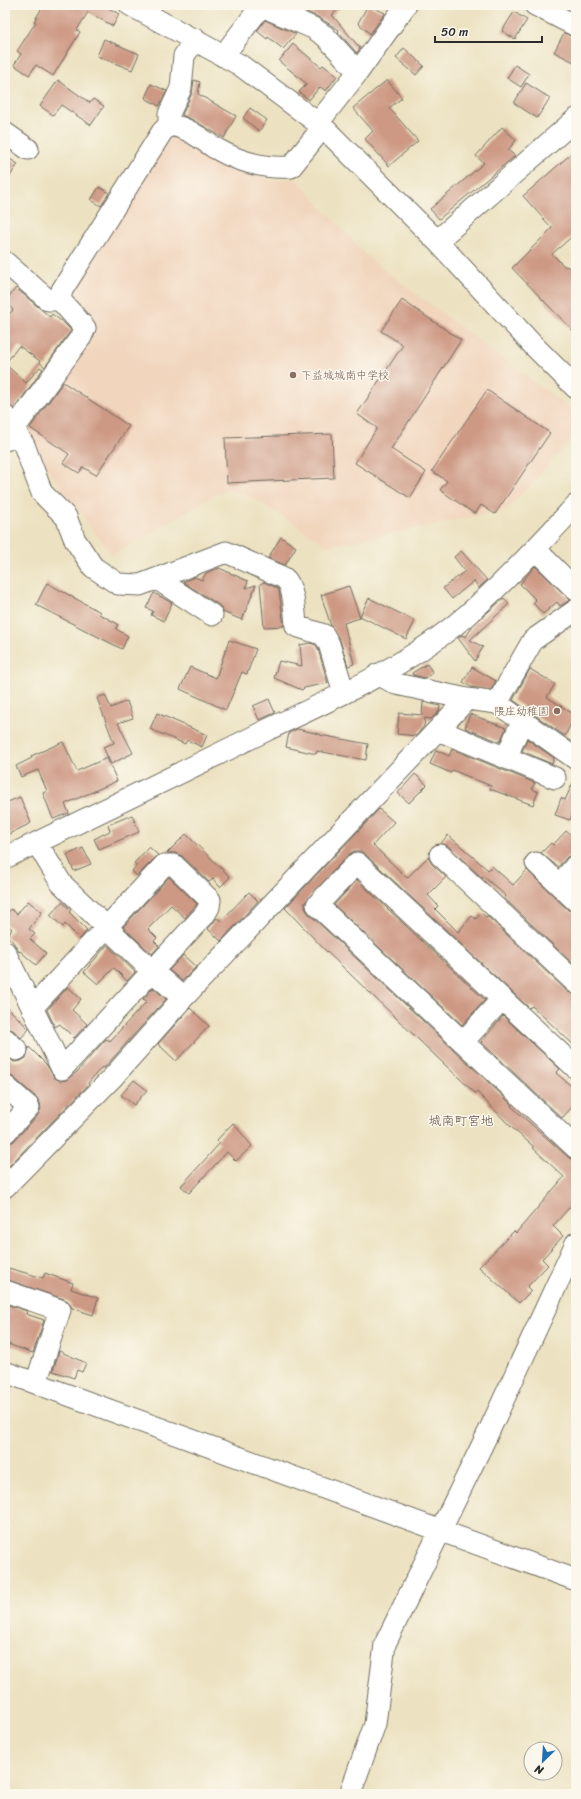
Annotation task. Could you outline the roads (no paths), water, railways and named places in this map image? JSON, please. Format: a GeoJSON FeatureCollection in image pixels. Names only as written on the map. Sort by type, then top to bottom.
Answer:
{"type":"FeatureCollection","features":[{"type":"Feature","properties":{"kind":"street"},"geometry":{"type":"LineString","coordinates":[[130,5],[195,39],[246,70],[321,125],[437,241],[533,345],[576,388]]}},
{"type":"Feature","properties":{"kind":"street"},"geometry":{"type":"LineString","coordinates":[[223,56],[262,5]]}},
{"type":"Feature","properties":{"kind":"street"},"geometry":{"type":"LineString","coordinates":[[266,5],[271,10],[313,28],[326,36],[358,72]]}},
{"type":"Feature","properties":{"kind":"street"},"geometry":{"type":"LineString","coordinates":[[169,125],[182,127],[229,156],[252,164],[276,168],[292,167],[406,5]]}},
{"type":"Feature","properties":{"kind":"street"},"geometry":{"type":"LineString","coordinates":[[535,5],[572,17]]}},
{"type":"Feature","properties":{"kind":"street"},"geometry":{"type":"LineString","coordinates":[[60,300],[62,290],[162,132],[169,125],[169,114],[181,88],[184,56],[195,39]]}},
{"type":"Feature","properties":{"kind":"street"},"geometry":{"type":"LineString","coordinates":[[437,241],[576,119]]}},
{"type":"Feature","properties":{"kind":"street"},"geometry":{"type":"LineString","coordinates":[[5,133],[28,149]]}},
{"type":"Feature","properties":{"kind":"street"},"geometry":{"type":"LineString","coordinates":[[5,262],[48,300],[60,300],[85,328],[81,337],[8,429],[24,445],[42,493],[66,517],[75,540],[93,567],[118,584],[140,585],[226,552],[284,578],[288,581],[290,587],[296,626],[324,635],[329,644],[344,693]]}},
{"type":"Feature","properties":{"kind":"street"},"geometry":{"type":"LineString","coordinates":[[5,858],[344,693],[417,652],[455,625],[535,549],[576,505]]}},
{"type":"Feature","properties":{"kind":"street"},"geometry":{"type":"LineString","coordinates":[[535,549],[576,590]]}},
{"type":"Feature","properties":{"kind":"street"},"geometry":{"type":"LineString","coordinates":[[157,579],[212,615]]}},
{"type":"Feature","properties":{"kind":"street"},"geometry":{"type":"LineString","coordinates":[[497,703],[533,640],[576,610]]}},
{"type":"Feature","properties":{"kind":"street"},"geometry":{"type":"LineString","coordinates":[[378,674],[396,684],[467,699],[497,703],[576,760]]}},
{"type":"Feature","properties":{"kind":"street"},"geometry":{"type":"LineString","coordinates":[[5,1188],[112,1078],[183,998],[467,699]]}},
{"type":"Feature","properties":{"kind":"street"},"geometry":{"type":"LineString","coordinates":[[506,758],[522,721]]}},
{"type":"Feature","properties":{"kind":"street"},"geometry":{"type":"LineString","coordinates":[[438,730],[554,778]]}},
{"type":"Feature","properties":{"kind":"street"},"geometry":{"type":"LineString","coordinates":[[37,843],[61,883],[152,971],[183,998]]}},
{"type":"Feature","properties":{"kind":"street"},"geometry":{"type":"LineString","coordinates":[[440,855],[576,984]]}},
{"type":"Feature","properties":{"kind":"street"},"geometry":{"type":"LineString","coordinates":[[576,1068],[357,863],[317,905],[576,1148]]}},
{"type":"Feature","properties":{"kind":"street"},"geometry":{"type":"LineString","coordinates":[[536,863],[576,901]]}},
{"type":"Feature","properties":{"kind":"street"},"geometry":{"type":"LineString","coordinates":[[5,952],[62,1069],[205,914],[209,907],[210,900],[174,865],[164,865],[33,1007]]}},
{"type":"Feature","properties":{"kind":"street"},"geometry":{"type":"LineString","coordinates":[[559,885],[576,865]]}},
{"type":"Feature","properties":{"kind":"street"},"geometry":{"type":"LineString","coordinates":[[463,1042],[502,1000]]}},
{"type":"Feature","properties":{"kind":"street"},"geometry":{"type":"LineString","coordinates":[[5,1086],[29,1107],[5,1133]]}},
{"type":"Feature","properties":{"kind":"street"},"geometry":{"type":"LineString","coordinates":[[350,1794],[375,1724],[385,1644],[576,1243]]}},
{"type":"Feature","properties":{"kind":"street"},"geometry":{"type":"LineString","coordinates":[[5,1291],[60,1310],[36,1383]]}},
{"type":"Feature","properties":{"kind":"street"},"geometry":{"type":"LineString","coordinates":[[5,1372],[441,1529],[576,1580]]}},
{"type":"Feature","properties":{"kind":"place","name":"下益城城南中学校"},"geometry":{"type":"Point","coordinates":[293,375]}},
{"type":"Feature","properties":{"kind":"place","name":"隈庄幼稚園"},"geometry":{"type":"Point","coordinates":[557,711]}},
{"type":"Feature","properties":{"kind":"district","name":"城南町宮地"},"geometry":{"type":"Point","coordinates":[461,1120]}}]}
